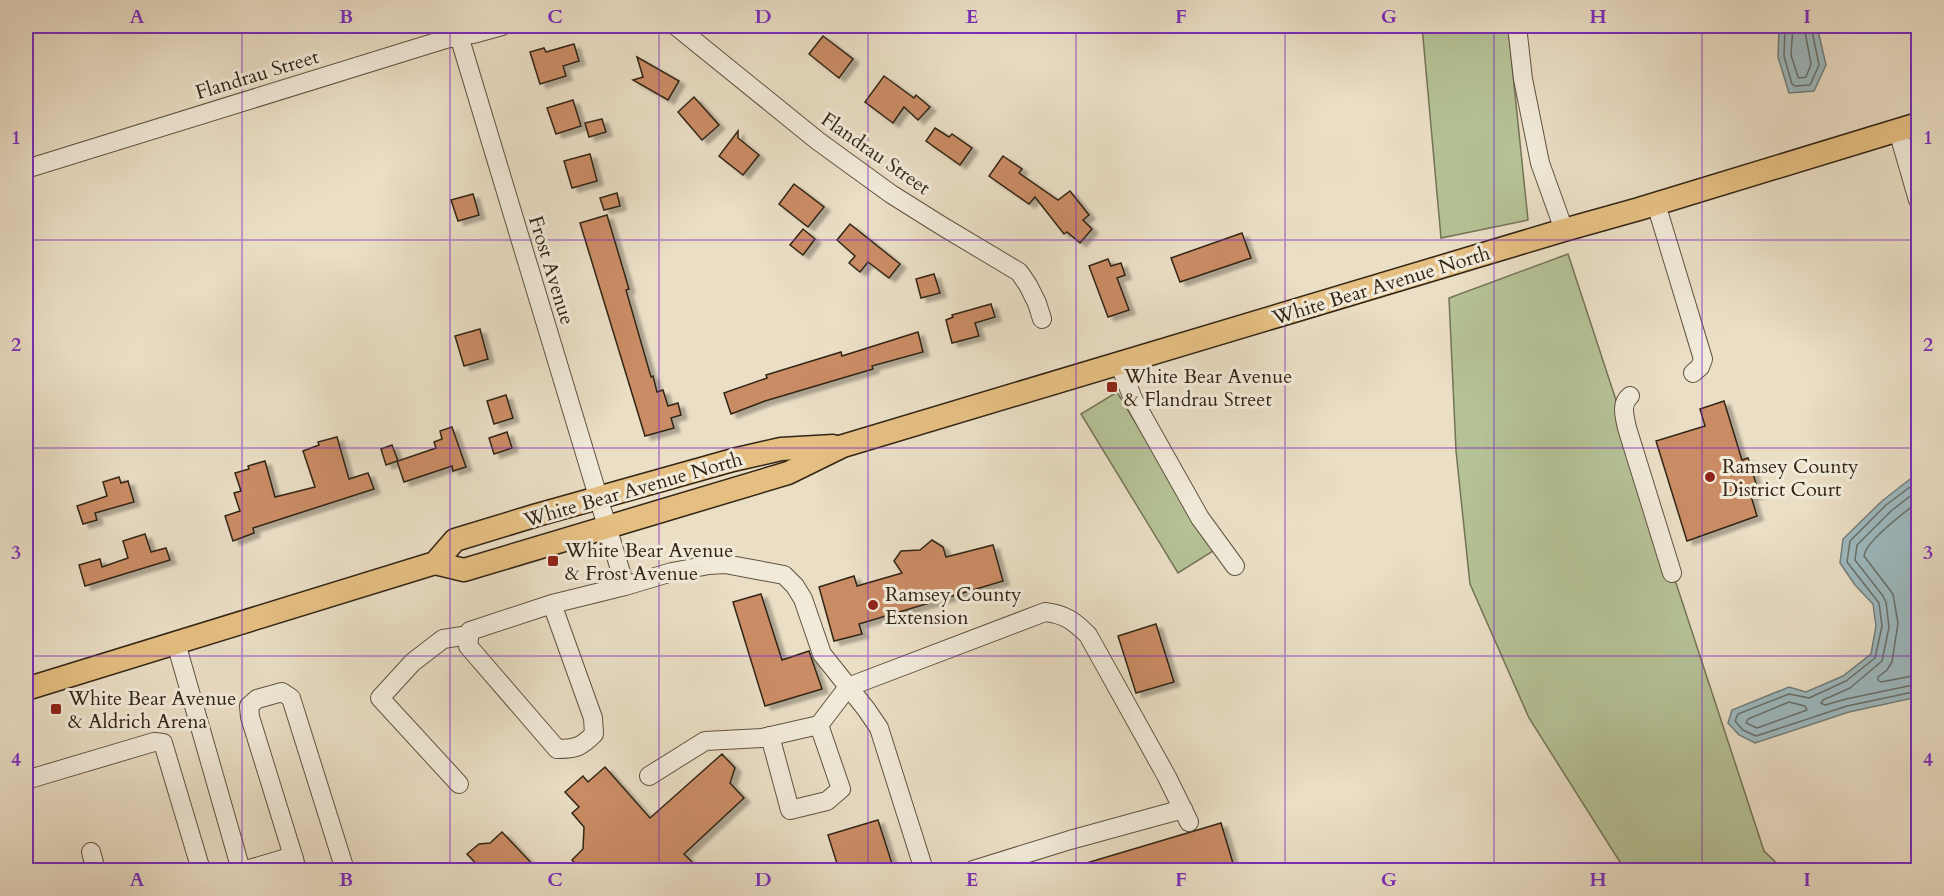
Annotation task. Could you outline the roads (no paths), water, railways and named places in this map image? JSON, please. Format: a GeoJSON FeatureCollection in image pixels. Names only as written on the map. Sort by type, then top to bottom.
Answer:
{"type":"FeatureCollection","features":[{"type":"Feature","properties":{"kind":"main road","name":"White Bear Avenue North"},"geometry":{"type":"LineString","coordinates":[[843,446],[781,450],[703,468],[598,498],[455,540],[435,563],[464,570],[788,473],[843,446],[1908,127]]}},
{"type":"Feature","properties":{"kind":"main road"},"geometry":{"type":"LineString","coordinates":[[26,689],[435,563]]}},
{"type":"Feature","properties":{"kind":"street","name":"Flandrau Street"},"geometry":{"type":"LineString","coordinates":[[26,169],[442,40],[457,31],[502,26]]}},
{"type":"Feature","properties":{"kind":"street","name":"Flandrau Street"},"geometry":{"type":"LineString","coordinates":[[676,26],[800,126],[891,194],[1019,272],[1038,303],[1042,319]]}},
{"type":"Feature","properties":{"kind":"street"},"geometry":{"type":"LineString","coordinates":[[1517,26],[1523,79],[1540,163],[1564,230]]}},
{"type":"Feature","properties":{"kind":"street","name":"Frost Avenue"},"geometry":{"type":"LineString","coordinates":[[457,31],[625,586]]}},
{"type":"Feature","properties":{"kind":"street"},"geometry":{"type":"LineString","coordinates":[[1908,127],[1918,200]]}},
{"type":"Feature","properties":{"kind":"street"},"geometry":{"type":"LineString","coordinates":[[1656,204],[1703,359],[1703,363],[1693,373]]}},
{"type":"Feature","properties":{"kind":"street"},"geometry":{"type":"LineString","coordinates":[[1119,363],[1133,399],[1200,518],[1235,566]]}},
{"type":"Feature","properties":{"kind":"street"},"geometry":{"type":"LineString","coordinates":[[1630,396],[1625,401],[1624,407],[1627,429],[1672,573]]}},
{"type":"Feature","properties":{"kind":"street"},"geometry":{"type":"LineString","coordinates":[[552,604],[593,718],[594,734],[582,746],[557,749],[468,646],[470,631],[552,604],[689,568],[725,564],[784,575],[803,599],[822,654],[876,722],[882,734],[924,870]]}},
{"type":"Feature","properties":{"kind":"street"},"geometry":{"type":"LineString","coordinates":[[649,776],[705,741],[770,736],[819,725],[848,687],[1032,616],[1046,612],[1058,613],[1071,619],[1088,635],[1186,815],[1070,840],[973,870]]}},
{"type":"Feature","properties":{"kind":"street"},"geometry":{"type":"LineString","coordinates":[[459,784],[380,699],[413,662],[443,639],[469,635]]}},
{"type":"Feature","properties":{"kind":"street"},"geometry":{"type":"LineString","coordinates":[[176,643],[241,870]]}},
{"type":"Feature","properties":{"kind":"street"},"geometry":{"type":"LineString","coordinates":[[296,865],[250,717],[249,706],[257,699],[282,692],[291,698],[345,870]]}},
{"type":"Feature","properties":{"kind":"street"},"geometry":{"type":"LineString","coordinates":[[770,736],[790,810],[827,801],[841,789],[819,725]]}},
{"type":"Feature","properties":{"kind":"street"},"geometry":{"type":"LineString","coordinates":[[26,780],[154,742],[163,743],[201,870]]}},
{"type":"Feature","properties":{"kind":"street"},"geometry":{"type":"LineString","coordinates":[[91,852],[96,870]]}},
{"type":"Feature","properties":{"kind":"street"},"geometry":{"type":"LineString","coordinates":[[246,870],[290,857],[296,865]]}},
{"type":"Feature","properties":{"kind":"water"},"geometry":{"type":"Polygon","coordinates":[[[1779,26],[1817,26],[1826,65],[1814,91],[1789,93],[1778,57],[1779,26]]]}},
{"type":"Feature","properties":{"kind":"water"},"geometry":{"type":"Polygon","coordinates":[[[1918,473],[1918,697],[1849,712],[1755,743],[1739,735],[1728,723],[1732,710],[1789,687],[1806,692],[1843,676],[1871,654],[1876,626],[1873,604],[1855,585],[1840,563],[1843,539],[1882,501],[1918,473]]]}},
{"type":"Feature","properties":{"kind":"place","name":"White Bear Avenue & Flandrau Street"},"geometry":{"type":"Point","coordinates":[1112,387]}},
{"type":"Feature","properties":{"kind":"place","name":"Ramsey County District Court"},"geometry":{"type":"Point","coordinates":[1710,477]}},
{"type":"Feature","properties":{"kind":"place","name":"White Bear Avenue & Frost Avenue"},"geometry":{"type":"Point","coordinates":[553,561]}},
{"type":"Feature","properties":{"kind":"place","name":"Ramsey County Extension"},"geometry":{"type":"Point","coordinates":[873,605]}},
{"type":"Feature","properties":{"kind":"place","name":"White Bear Avenue & Aldrich Arena"},"geometry":{"type":"Point","coordinates":[56,709]}}]}
